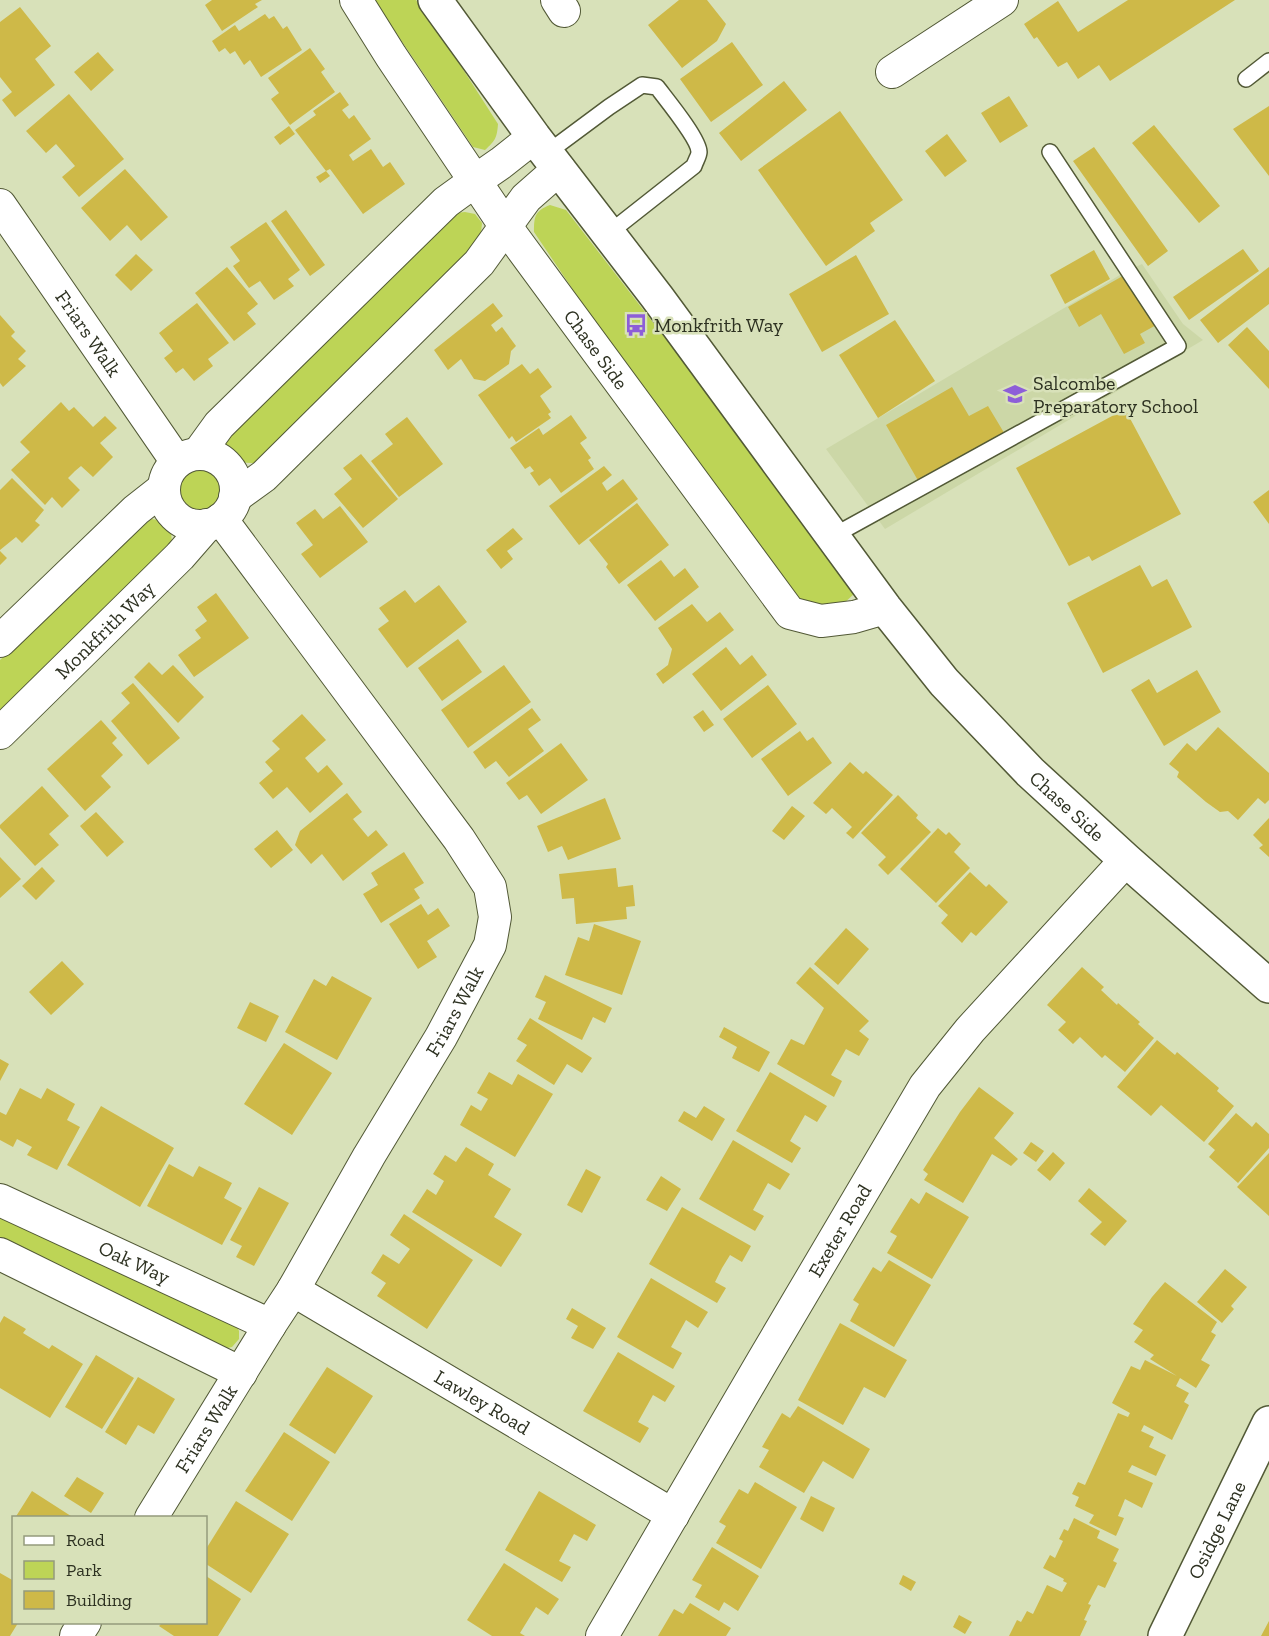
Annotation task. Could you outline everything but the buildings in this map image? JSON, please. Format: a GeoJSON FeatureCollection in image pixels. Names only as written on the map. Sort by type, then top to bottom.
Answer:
{"type":"FeatureCollection","features":[{"type":"Feature","properties":{"kind":"main road","name":"Chase Side"},"geometry":{"type":"LineString","coordinates":[[435,0],[885,608],[944,682],[1023,765],[1126,860],[1269,986]]}},
{"type":"Feature","properties":{"kind":"main road","name":"Osidge Lane"},"geometry":{"type":"LineString","coordinates":[[1165,1636],[1269,1424]]}},
{"type":"Feature","properties":{"kind":"street","name":"Chase Side"},"geometry":{"type":"LineString","coordinates":[[356,0],[506,227],[790,613],[821,621],[854,617],[885,608]]}},
{"type":"Feature","properties":{"kind":"street"},"geometry":{"type":"LineString","coordinates":[[892,72],[990,3]]}},
{"type":"Feature","properties":{"kind":"street"},"geometry":{"type":"LineString","coordinates":[[0,641],[180,468],[219,424],[446,202],[501,164],[547,153]]}},
{"type":"Feature","properties":{"kind":"street","name":"Monkfrith Way"},"geometry":{"type":"LineString","coordinates":[[0,733],[479,263],[526,198],[547,153]]}},
{"type":"Feature","properties":{"kind":"street","name":"Friars Walk"},"geometry":{"type":"LineString","coordinates":[[0,205],[180,468]]}},
{"type":"Feature","properties":{"kind":"street"},"geometry":{"type":"LineString","coordinates":[[213,456],[228,468],[234,479],[221,514],[194,526],[176,517],[165,500],[180,468],[213,456]]}},
{"type":"Feature","properties":{"kind":"street","name":"Friars Walk"},"geometry":{"type":"LineString","coordinates":[[152,1516],[293,1290],[369,1156],[441,1037],[490,945],[495,918],[490,887],[459,839],[221,514]]}},
{"type":"Feature","properties":{"kind":"street","name":"Exeter Road"},"geometry":{"type":"LineString","coordinates":[[603,1636],[925,1086],[970,1030],[1126,860]]}},
{"type":"Feature","properties":{"kind":"street","name":"Oak Way"},"geometry":{"type":"LineString","coordinates":[[0,1200],[270,1325]]}},
{"type":"Feature","properties":{"kind":"street"},"geometry":{"type":"LineString","coordinates":[[0,1254],[241,1373]]}},
{"type":"Feature","properties":{"kind":"street","name":"Lawley Road"},"geometry":{"type":"LineString","coordinates":[[293,1290],[673,1515]]}},
{"type":"Feature","properties":{"kind":"lane"},"geometry":{"type":"LineString","coordinates":[[1246,79],[1269,61]]}},
{"type":"Feature","properties":{"kind":"lane"},"geometry":{"type":"LineString","coordinates":[[547,153],[642,85],[657,87],[671,105],[696,142],[699,152],[694,166],[609,233]]}},
{"type":"Feature","properties":{"kind":"lane"},"geometry":{"type":"LineString","coordinates":[[833,536],[1178,346],[1050,152]]}},
{"type":"Feature","properties":{"kind":"shaded area","name":"Salcombe Preparatory School"},"geometry":{"type":"Polygon","coordinates":[[[1142,264],[1183,324],[1203,340],[885,529],[826,449],[1142,264]]]}},
{"type":"Feature","properties":{"kind":"green space"},"geometry":{"type":"Polygon","coordinates":[[[374,0],[416,0],[498,124],[495,139],[485,150],[473,147],[374,0]]]}},
{"type":"Feature","properties":{"kind":"green space"},"geometry":{"type":"Polygon","coordinates":[[[550,205],[566,210],[751,449],[855,593],[841,606],[815,610],[800,599],[611,346],[534,232],[536,215],[550,205]]]}},
{"type":"Feature","properties":{"kind":"green space"},"geometry":{"type":"Polygon","coordinates":[[[456,213],[475,214],[482,223],[477,245],[255,463],[239,461],[232,455],[225,441],[456,213]]]}},
{"type":"Feature","properties":{"kind":"green space"},"geometry":{"type":"Polygon","coordinates":[[[201,468],[209,469],[216,474],[221,481],[221,497],[216,504],[209,509],[201,510],[193,509],[186,504],[181,497],[180,489],[181,481],[186,474],[193,469],[201,468]]]}},
{"type":"Feature","properties":{"kind":"green space"},"geometry":{"type":"Polygon","coordinates":[[[151,519],[167,521],[172,543],[0,715],[0,660],[151,519]]]}},
{"type":"Feature","properties":{"kind":"green space"},"geometry":{"type":"Polygon","coordinates":[[[0,1216],[235,1322],[239,1331],[239,1339],[232,1347],[223,1349],[0,1244],[0,1216]]]}},
{"type":"Feature","properties":{"kind":"place","name":"Monkfrith Way"},"geometry":{"type":"Point","coordinates":[636,325]}},
{"type":"Feature","properties":{"kind":"place","name":"Salcombe Preparatory School"},"geometry":{"type":"Point","coordinates":[1015,394]}}]}
